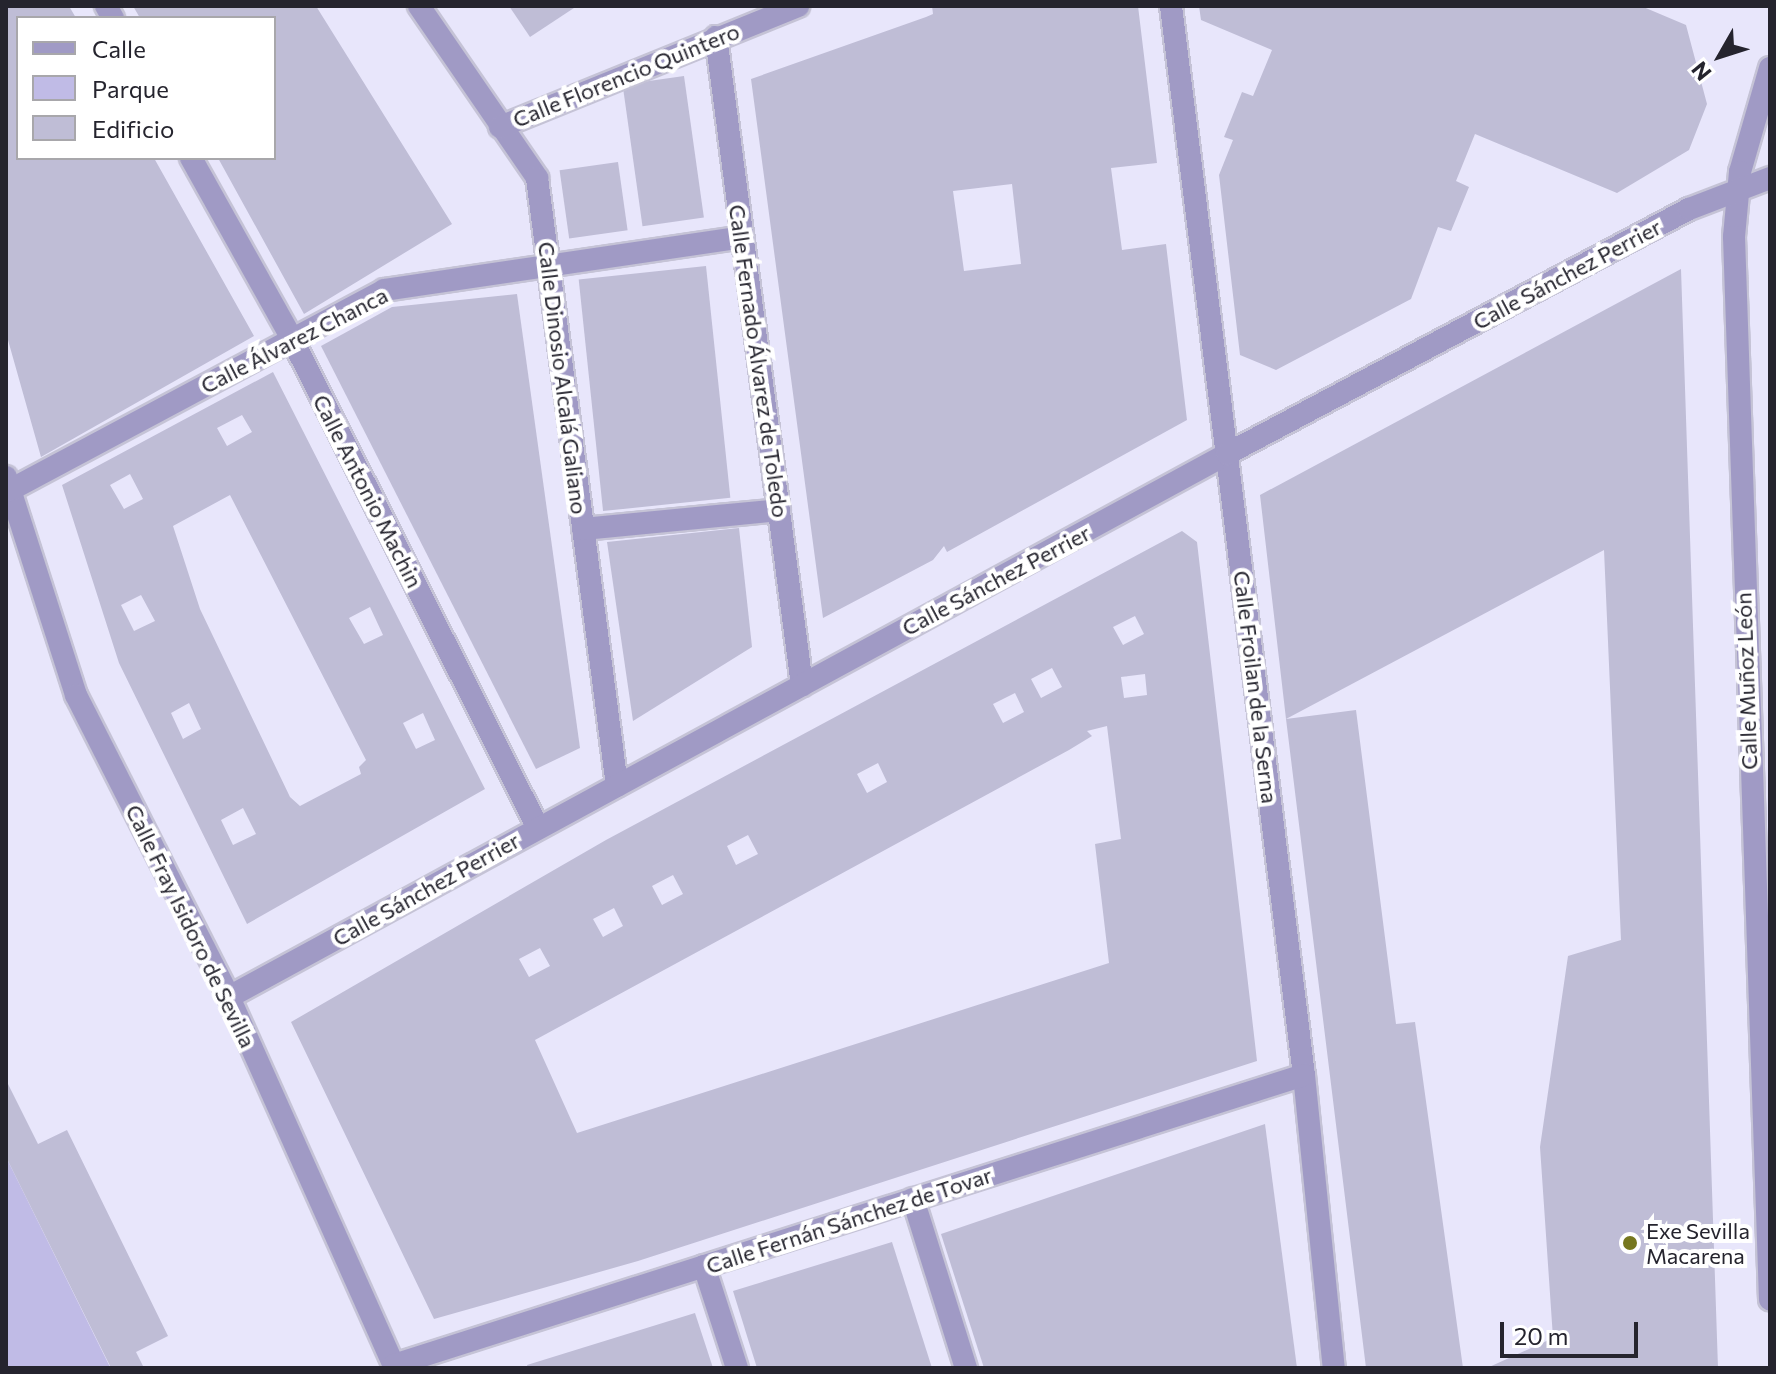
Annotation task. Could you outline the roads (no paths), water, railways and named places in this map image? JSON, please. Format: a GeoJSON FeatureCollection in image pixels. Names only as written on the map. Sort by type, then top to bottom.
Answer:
{"type":"FeatureCollection","features":[{"type":"Feature","properties":{"kind":"street","name":"Calle Dinosio Alcalá Galiano"},"geometry":{"type":"LineString","coordinates":[[419,6],[537,178],[617,786]]}},
{"type":"Feature","properties":{"kind":"street","name":"Calle Florencio Quintero"},"geometry":{"type":"LineString","coordinates":[[500,127],[798,6]]}},
{"type":"Feature","properties":{"kind":"street","name":"Calle Froilan de la Serna"},"geometry":{"type":"LineString","coordinates":[[1171,6],[1304,1075],[1334,1368]]}},
{"type":"Feature","properties":{"kind":"street","name":"Calle Fernado Álvarez de Toledo"},"geometry":{"type":"LineString","coordinates":[[716,37],[802,685]]}},
{"type":"Feature","properties":{"kind":"street","name":"Calle Muñoz León"},"geometry":{"type":"LineString","coordinates":[[1770,68],[1738,190],[1737,423],[1770,1299]]}},
{"type":"Feature","properties":{"kind":"street","name":"Calle Antonio Machin"},"geometry":{"type":"LineString","coordinates":[[192,160],[292,339],[538,828]]}},
{"type":"Feature","properties":{"kind":"street","name":"Calle Sánchez Perrier"},"geometry":{"type":"LineString","coordinates":[[229,997],[1227,454],[1689,209],[1770,178]]}},
{"type":"Feature","properties":{"kind":"street","name":"Calle Álvarez Chanca"},"geometry":{"type":"LineString","coordinates":[[8,483],[384,290],[742,237]]}},
{"type":"Feature","properties":{"kind":"street","name":"Calle Fray Isidoro de Sevilla"},"geometry":{"type":"LineString","coordinates":[[8,483],[14,534],[76,695],[229,997],[394,1366]]}},
{"type":"Feature","properties":{"kind":"street"},"geometry":{"type":"LineString","coordinates":[[583,529],[779,510]]}},
{"type":"Feature","properties":{"kind":"street","name":"Calle Fernán Sánchez de Tovar"},"geometry":{"type":"LineString","coordinates":[[394,1366],[1304,1075]]}},
{"type":"Feature","properties":{"kind":"street"},"geometry":{"type":"LineString","coordinates":[[913,1199],[966,1368]]}},
{"type":"Feature","properties":{"kind":"street"},"geometry":{"type":"LineString","coordinates":[[704,1266],[737,1368]]}},
{"type":"Feature","properties":{"kind":"place","name":"Exe Sevilla Macarena"},"geometry":{"type":"Point","coordinates":[1630,1243]}}]}
